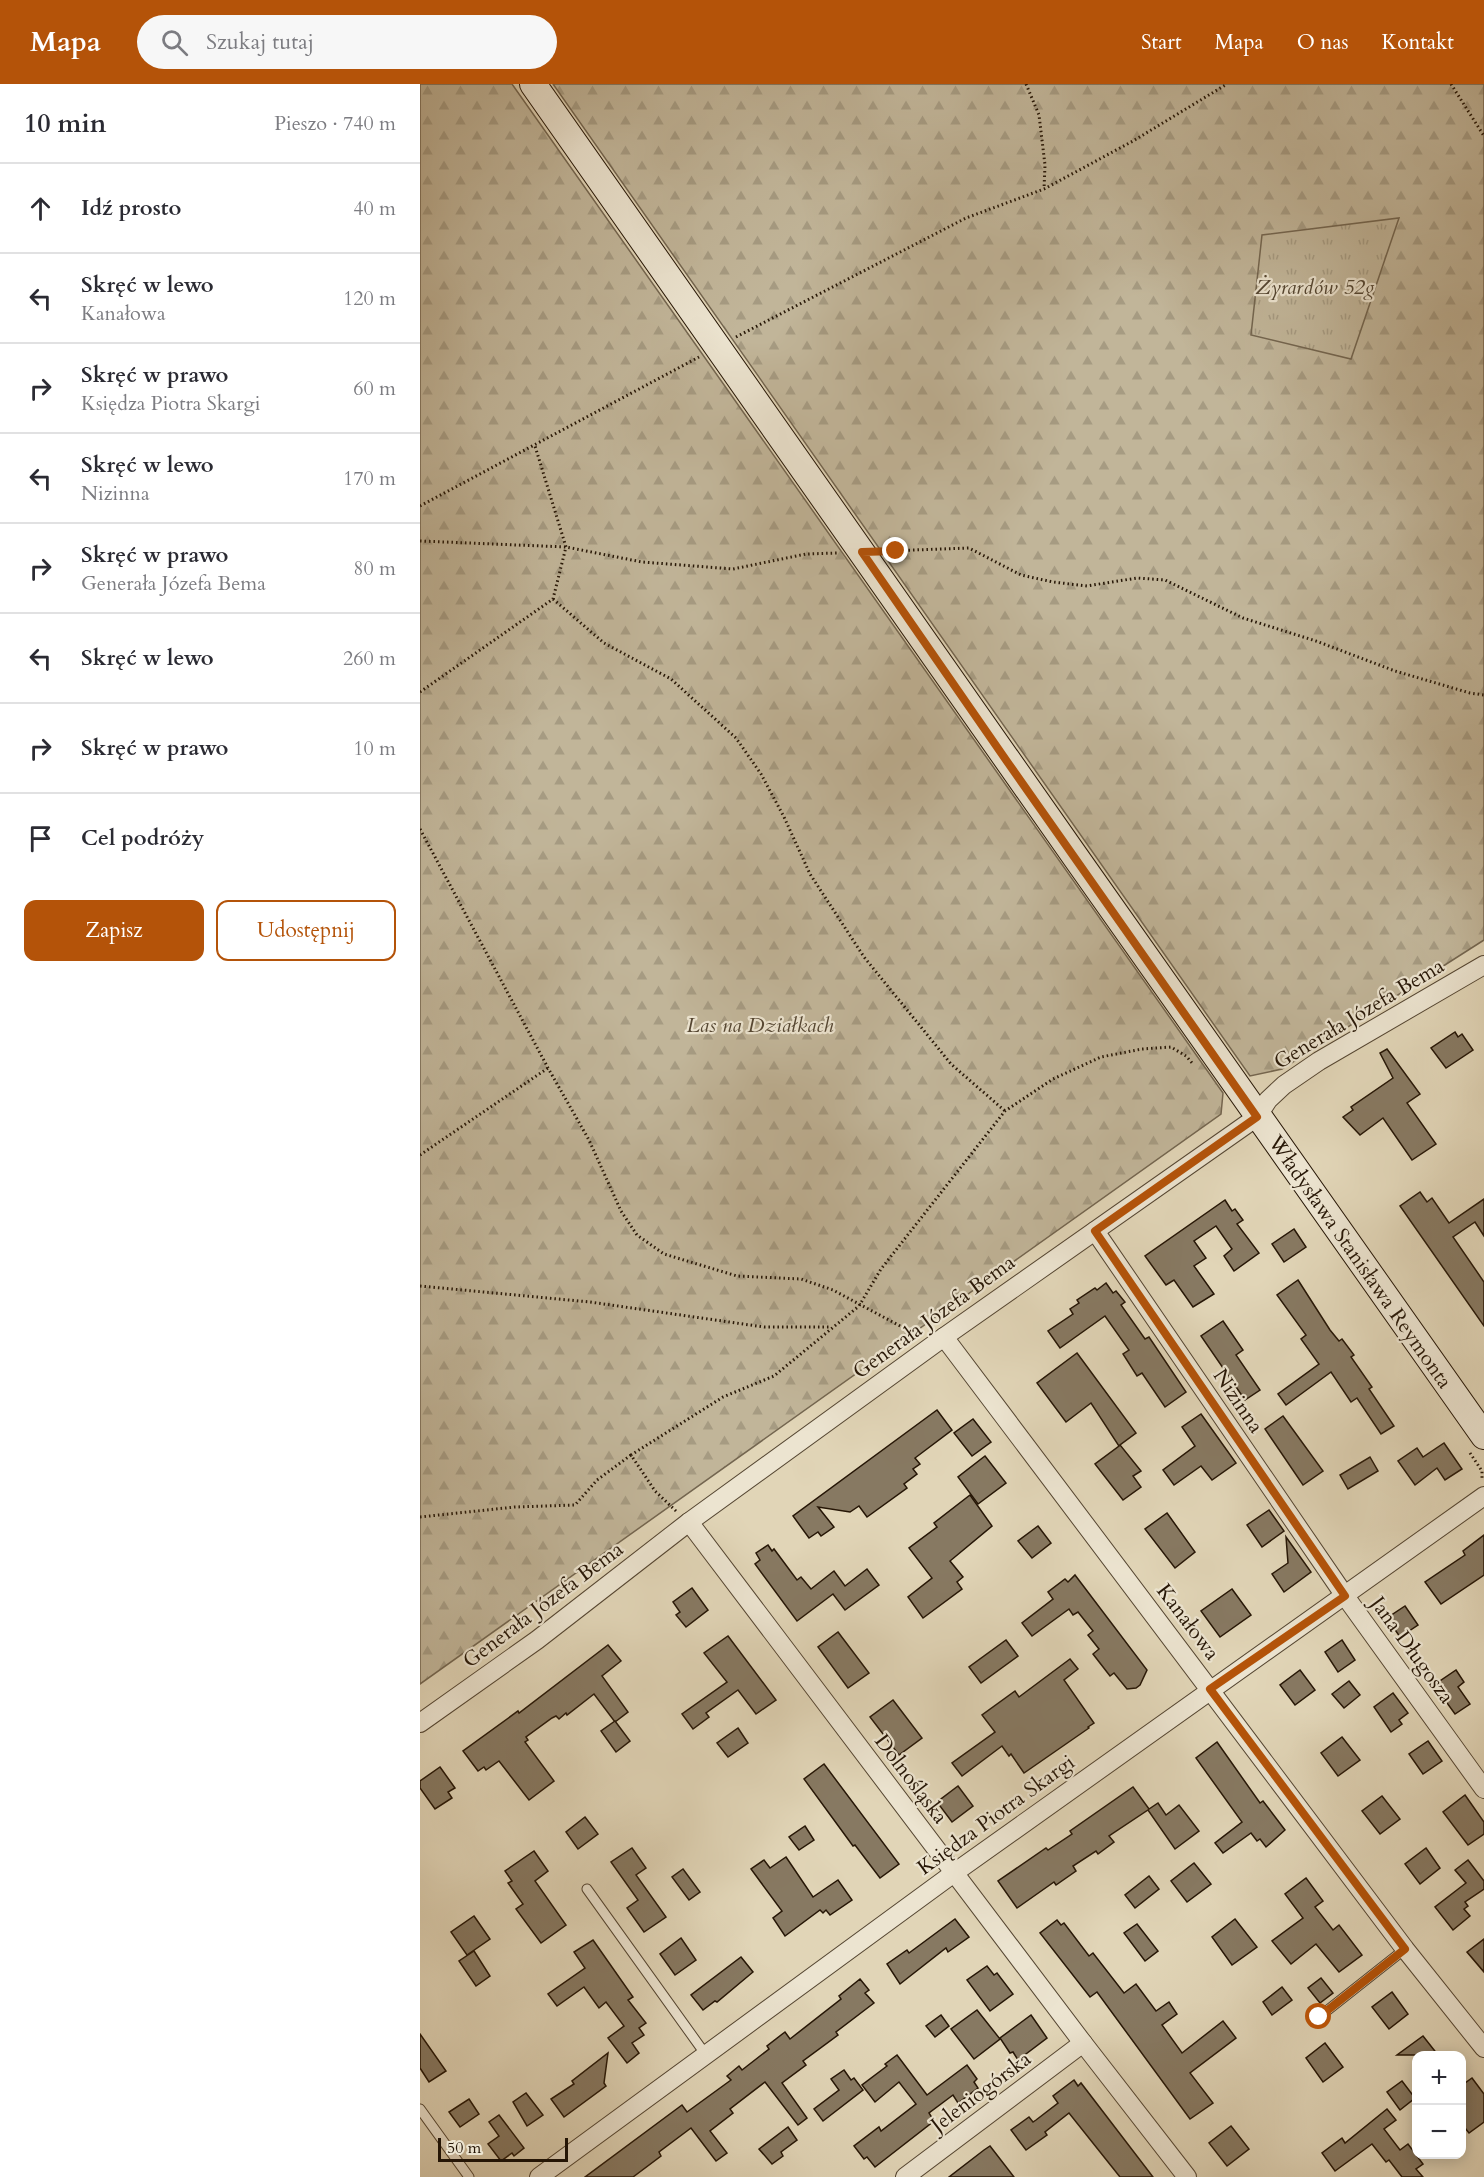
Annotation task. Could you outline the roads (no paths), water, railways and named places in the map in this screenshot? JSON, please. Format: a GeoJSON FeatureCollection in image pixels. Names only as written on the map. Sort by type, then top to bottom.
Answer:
{"type":"FeatureCollection","features":[{"type":"Feature","properties":{"kind":"main road","name":"Władysława Stanisława Reymonta"},"geometry":{"type":"LineString","coordinates":[[533,84],[1257,1117],[1484,1436]]}},
{"type":"Feature","properties":{"kind":"street","name":"Generała Józefa Bema"},"geometry":{"type":"LineString","coordinates":[[420,1723],[537,1640],[689,1522],[925,1350],[1257,1117],[1268,1100],[1284,1085],[1319,1061],[1484,965]]}},
{"type":"Feature","properties":{"kind":"street","name":"Nizinna"},"geometry":{"type":"LineString","coordinates":[[1095,1231],[1345,1596]]}},
{"type":"Feature","properties":{"kind":"street","name":"Kanałowa"},"geometry":{"type":"LineString","coordinates":[[944,1337],[1405,1949],[1484,2048]]}},
{"type":"Feature","properties":{"kind":"street","name":"Księdza Piotra Skargi"},"geometry":{"type":"LineString","coordinates":[[539,2177],[954,1873],[1484,1496]]}},
{"type":"Feature","properties":{"kind":"street","name":"Dolnośląska"},"geometry":{"type":"LineString","coordinates":[[689,1522],[1187,2177]]}},
{"type":"Feature","properties":{"kind":"street","name":"Jana Długosza"},"geometry":{"type":"LineString","coordinates":[[1345,1596],[1484,1789]]}},
{"type":"Feature","properties":{"kind":"street","name":"Jeleniogórska"},"geometry":{"type":"LineString","coordinates":[[906,2177],[1083,2043]]}},
{"type":"Feature","properties":{"kind":"lane"},"geometry":{"type":"LineString","coordinates":[[587,1888],[706,2055]]}},
{"type":"Feature","properties":{"kind":"lane"},"geometry":{"type":"LineString","coordinates":[[1319,2017],[1405,1949]]}},
{"type":"Feature","properties":{"kind":"lane"},"geometry":{"type":"LineString","coordinates":[[420,2109],[469,2177]]}},
{"type":"Feature","properties":{"kind":"park label","name":"Żyrardów 52g"},"geometry":{"type":"Point","coordinates":[1315,287]}},
{"type":"Feature","properties":{"kind":"park label","name":"Las na Działkach"},"geometry":{"type":"Point","coordinates":[760,1025]}}]}
